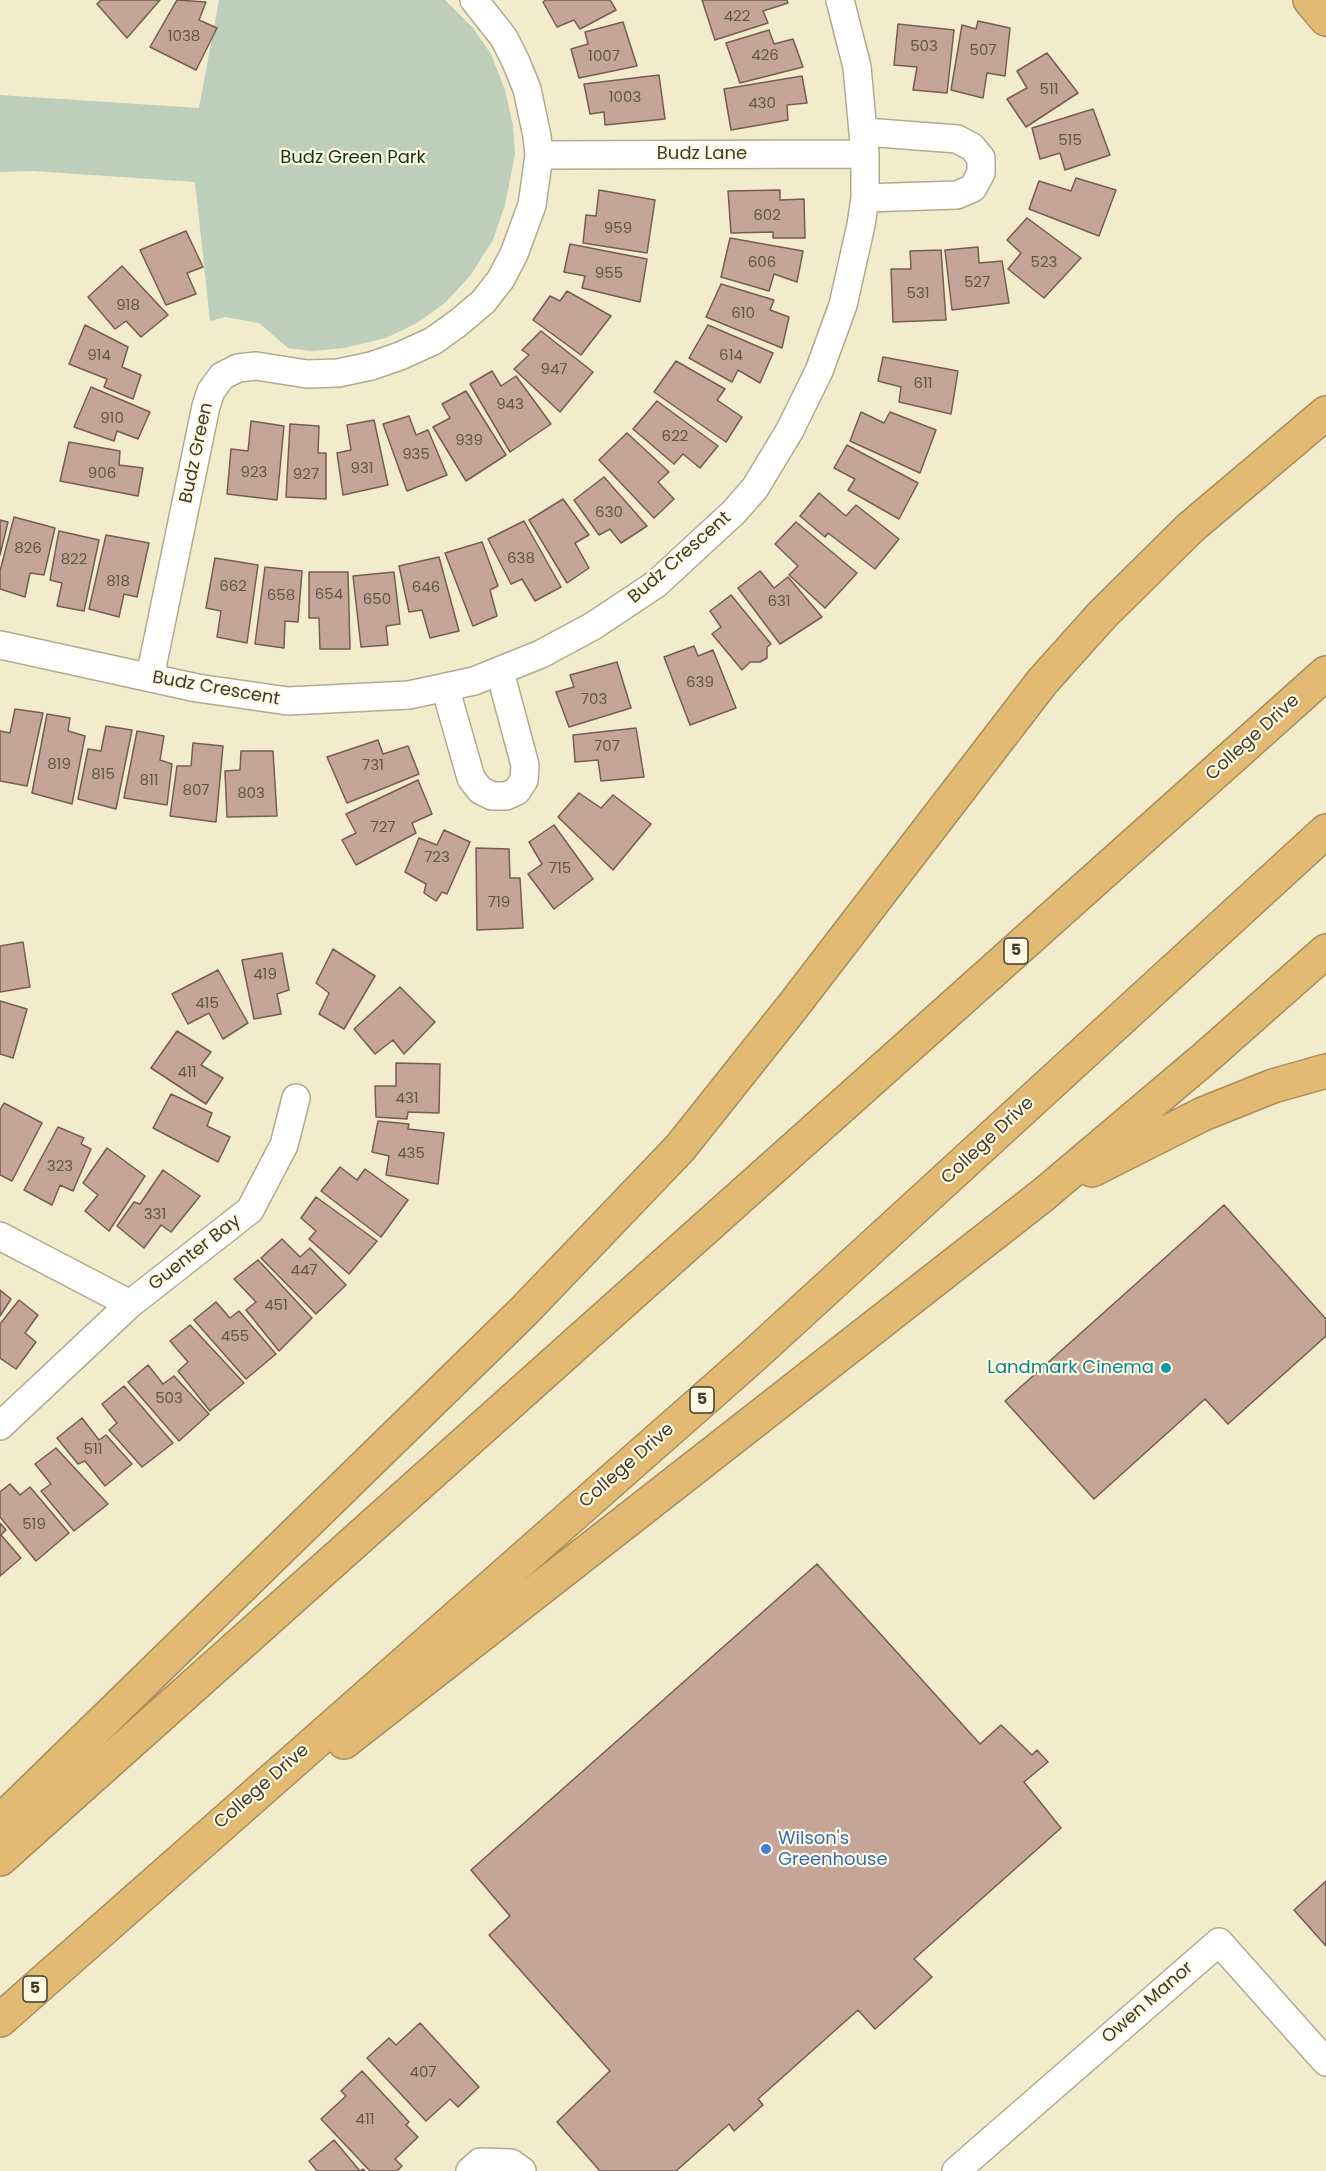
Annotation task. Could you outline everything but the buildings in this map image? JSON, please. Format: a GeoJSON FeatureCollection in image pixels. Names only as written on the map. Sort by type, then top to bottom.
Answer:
{"type":"FeatureCollection","features":[{"type":"Feature","properties":{"kind":"highway"},"geometry":{"type":"LineString","coordinates":[[1310,0],[1326,19]]}},
{"type":"Feature","properties":{"kind":"highway"},"geometry":{"type":"LineString","coordinates":[[1292,440],[1326,403]]}},
{"type":"Feature","properties":{"kind":"highway"},"geometry":{"type":"LineString","coordinates":[[0,1821],[524,1311],[680,1148],[793,1006],[1042,682],[1102,615],[1190,528],[1326,413]]}},
{"type":"Feature","properties":{"kind":"highway","name":"College Drive"},"geometry":{"type":"LineString","coordinates":[[0,1859],[1326,673]]}},
{"type":"Feature","properties":{"kind":"highway","name":"College Drive"},"geometry":{"type":"LineString","coordinates":[[0,2020],[752,1357],[1326,831]]}},
{"type":"Feature","properties":{"kind":"highway"},"geometry":{"type":"LineString","coordinates":[[69,1958],[1043,1195],[1205,1058],[1326,951]]}},
{"type":"Feature","properties":{"kind":"highway"},"geometry":{"type":"LineString","coordinates":[[1043,1195],[1203,1114],[1273,1086],[1326,1071]]}},
{"type":"Feature","properties":{"kind":"street","name":"Budz Green"},"geometry":{"type":"LineString","coordinates":[[150,677],[206,406],[211,391],[222,376],[238,368],[256,366],[307,374],[338,373],[371,366],[433,341],[483,302],[501,279],[514,254],[532,205],[539,155],[527,89],[516,62],[499,31],[474,0]]}},
{"type":"Feature","properties":{"kind":"street","name":"Budz Crescent"},"geometry":{"type":"LineString","coordinates":[[0,645],[197,688],[288,701],[409,695],[500,672],[593,626],[656,584],[734,512],[755,488],[790,430],[832,340],[855,263],[865,198],[865,143],[857,67],[840,0]]}},
{"type":"Feature","properties":{"kind":"street","name":"Budz Lane"},"geometry":{"type":"LineString","coordinates":[[539,155],[957,138],[972,147],[981,158],[981,173],[973,188],[957,195],[865,198]]}},
{"type":"Feature","properties":{"kind":"street"},"geometry":{"type":"LineString","coordinates":[[446,687],[471,778],[480,790],[492,796],[506,796],[517,791],[524,780],[525,765],[500,672]]}},
{"type":"Feature","properties":{"kind":"street","name":"Guenter Bay"},"geometry":{"type":"LineString","coordinates":[[0,1426],[129,1304],[250,1210],[284,1145],[296,1098]]}},
{"type":"Feature","properties":{"kind":"street"},"geometry":{"type":"LineString","coordinates":[[0,1236],[129,1304]]}},
{"type":"Feature","properties":{"kind":"street","name":"Owen Manor"},"geometry":{"type":"LineString","coordinates":[[956,2171],[1219,1942],[1326,2062]]}},
{"type":"Feature","properties":{"kind":"street"},"geometry":{"type":"LineString","coordinates":[[470,2171],[480,2162],[511,2163],[522,2171]]}},
{"type":"Feature","properties":{"kind":"green space","name":"Budz Green Park"},"geometry":{"type":"Polygon","coordinates":[[[219,0],[445,0],[473,28],[491,54],[505,90],[513,125],[515,154],[505,205],[493,240],[470,276],[445,303],[417,323],[386,338],[344,348],[312,351],[288,348],[259,323],[225,317],[210,321],[195,182],[33,171],[0,172],[0,95],[199,108],[219,0]]]}},
{"type":"Feature","properties":{"kind":"place","name":"Landmark Cinema"},"geometry":{"type":"Point","coordinates":[1166,1368]}},
{"type":"Feature","properties":{"kind":"place","name":"Wilson's Greenhouse"},"geometry":{"type":"Point","coordinates":[766,1849]}}]}
